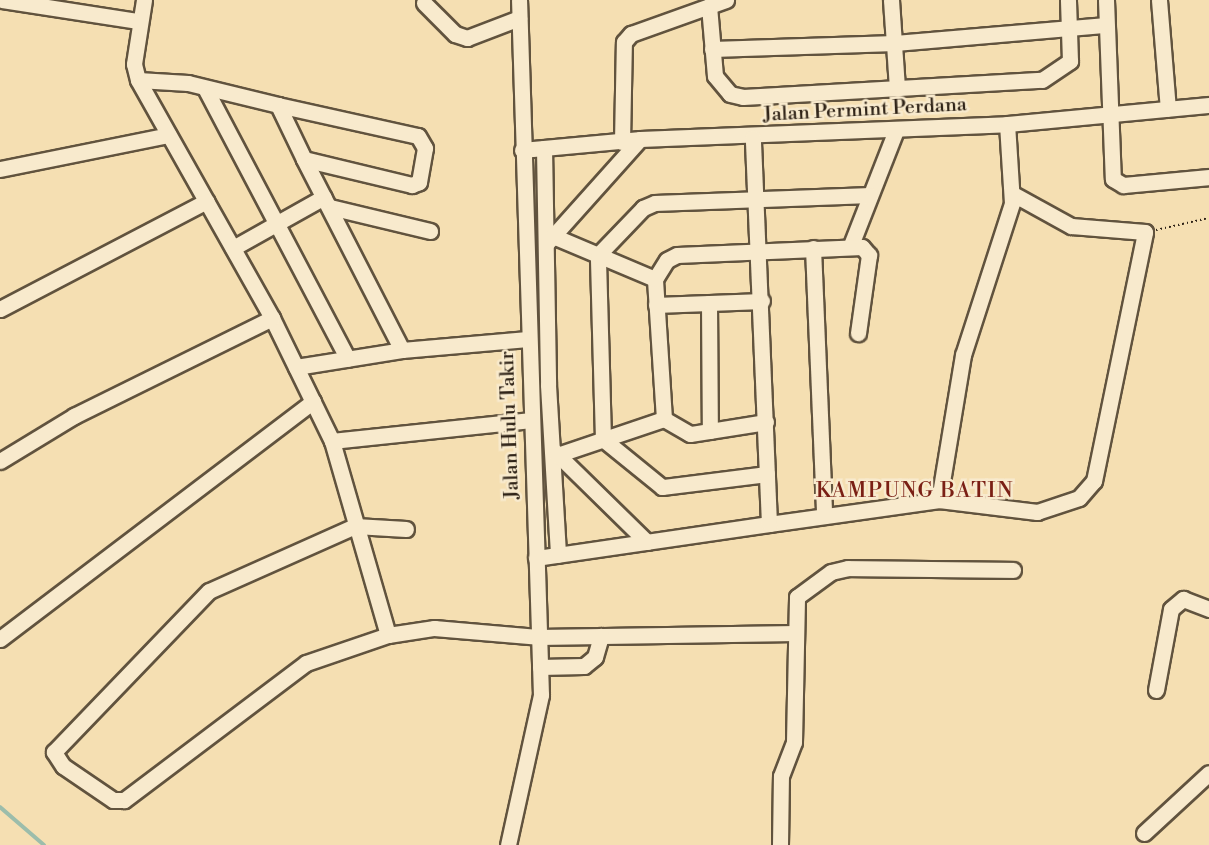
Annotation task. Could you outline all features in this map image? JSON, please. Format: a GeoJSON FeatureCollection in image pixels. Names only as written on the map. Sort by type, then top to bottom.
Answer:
{"type":"FeatureCollection","features":[{"type":"Feature","properties":{"kind":"street"},"geometry":{"type":"LineString","coordinates":[[2,0],[138,21]]}},
{"type":"Feature","properties":{"kind":"street"},"geometry":{"type":"LineString","coordinates":[[144,0],[138,21],[138,80],[272,318],[332,441],[354,526],[388,635]]}},
{"type":"Feature","properties":{"kind":"street","name":"Jalan Hulu Takir"},"geometry":{"type":"LineString","coordinates":[[508,845],[540,709],[519,0]]}},
{"type":"Feature","properties":{"kind":"street"},"geometry":{"type":"LineString","coordinates":[[622,141],[624,42],[632,34],[726,0]]}},
{"type":"Feature","properties":{"kind":"street"},"geometry":{"type":"LineString","coordinates":[[891,0],[897,89]]}},
{"type":"Feature","properties":{"kind":"street"},"geometry":{"type":"LineString","coordinates":[[709,6],[712,50],[721,87],[743,97],[1042,80],[1070,61],[1071,29],[1068,0]]}},
{"type":"Feature","properties":{"kind":"street"},"geometry":{"type":"LineString","coordinates":[[1106,0],[1108,117],[1116,183],[1209,177]]}},
{"type":"Feature","properties":{"kind":"street"},"geometry":{"type":"LineString","coordinates":[[1159,0],[1168,109]]}},
{"type":"Feature","properties":{"kind":"street"},"geometry":{"type":"LineString","coordinates":[[424,3],[455,34],[467,38],[519,18]]}},
{"type":"Feature","properties":{"kind":"street"},"geometry":{"type":"LineString","coordinates":[[712,50],[895,43],[1106,25]]}},
{"type":"Feature","properties":{"kind":"street"},"geometry":{"type":"LineString","coordinates":[[138,80],[205,88],[418,136],[425,148],[415,185],[304,159]]}},
{"type":"Feature","properties":{"kind":"street"},"geometry":{"type":"LineString","coordinates":[[205,88],[275,225],[348,359]]}},
{"type":"Feature","properties":{"kind":"street"},"geometry":{"type":"LineString","coordinates":[[278,105],[402,350]]}},
{"type":"Feature","properties":{"kind":"street","name":"Jalan Permint Perdana"},"geometry":{"type":"LineString","coordinates":[[522,150],[640,139],[753,137],[1007,124],[1108,117],[1209,105]]}},
{"type":"Feature","properties":{"kind":"street"},"geometry":{"type":"LineString","coordinates":[[939,500],[963,356],[1013,194],[1007,124]]}},
{"type":"Feature","properties":{"kind":"street"},"geometry":{"type":"LineString","coordinates":[[850,245],[896,130]]}},
{"type":"Feature","properties":{"kind":"street"},"geometry":{"type":"LineString","coordinates":[[0,169],[170,135]]}},
{"type":"Feature","properties":{"kind":"street"},"geometry":{"type":"LineString","coordinates":[[753,137],[762,301],[769,525]]}},
{"type":"Feature","properties":{"kind":"street"},"geometry":{"type":"LineString","coordinates":[[549,240],[640,139]]}},
{"type":"Feature","properties":{"kind":"street"},"geometry":{"type":"LineString","coordinates":[[544,148],[549,240],[558,555]]}},
{"type":"Feature","properties":{"kind":"street"},"geometry":{"type":"LineString","coordinates":[[536,558],[939,500],[1037,512],[1079,498],[1094,481],[1145,232],[1071,226],[1013,194]]}},
{"type":"Feature","properties":{"kind":"street"},"geometry":{"type":"LineString","coordinates":[[767,474],[662,487],[603,439],[597,255],[643,208],[655,203],[870,195]]}},
{"type":"Feature","properties":{"kind":"street"},"geometry":{"type":"LineString","coordinates":[[0,309],[207,201]]}},
{"type":"Feature","properties":{"kind":"street"},"geometry":{"type":"LineString","coordinates":[[233,249],[275,225],[327,202],[430,231]]}},
{"type":"Feature","properties":{"kind":"street"},"geometry":{"type":"LineString","coordinates":[[549,240],[597,255],[655,279]]}},
{"type":"Feature","properties":{"kind":"street"},"geometry":{"type":"LineString","coordinates":[[664,419],[655,279],[677,255],[760,253],[850,245],[869,255],[858,333]]}},
{"type":"Feature","properties":{"kind":"street"},"geometry":{"type":"LineString","coordinates":[[813,248],[824,516]]}},
{"type":"Feature","properties":{"kind":"street"},"geometry":{"type":"LineString","coordinates":[[656,305],[762,301]]}},
{"type":"Feature","properties":{"kind":"street"},"geometry":{"type":"LineString","coordinates":[[710,303],[710,431]]}},
{"type":"Feature","properties":{"kind":"street"},"geometry":{"type":"LineString","coordinates":[[0,461],[74,416],[272,318]]}},
{"type":"Feature","properties":{"kind":"street"},"geometry":{"type":"LineString","coordinates":[[296,367],[402,350],[528,339]]}},
{"type":"Feature","properties":{"kind":"street"},"geometry":{"type":"LineString","coordinates":[[0,639],[313,400]]}},
{"type":"Feature","properties":{"kind":"street"},"geometry":{"type":"LineString","coordinates":[[555,452],[664,419],[690,434],[766,422]]}},
{"type":"Feature","properties":{"kind":"street"},"geometry":{"type":"LineString","coordinates":[[332,441],[531,420]]}},
{"type":"Feature","properties":{"kind":"street"},"geometry":{"type":"LineString","coordinates":[[555,452],[647,542]]}},
{"type":"Feature","properties":{"kind":"street"},"geometry":{"type":"LineString","coordinates":[[406,530],[354,526],[209,591],[54,752],[80,777],[113,800],[124,800],[306,663],[388,635],[434,628],[538,637],[795,633]]}},
{"type":"Feature","properties":{"kind":"street"},"geometry":{"type":"LineString","coordinates":[[780,845],[781,776],[794,742],[796,597],[831,572],[1013,570]]}},
{"type":"Feature","properties":{"kind":"street"},"geometry":{"type":"LineString","coordinates":[[1156,690],[1171,609],[1184,599],[1209,609]]}},
{"type":"Feature","properties":{"kind":"street"},"geometry":{"type":"LineString","coordinates":[[540,667],[584,666],[595,657],[601,636]]}},
{"type":"Feature","properties":{"kind":"street"},"geometry":{"type":"LineString","coordinates":[[1144,833],[1209,773]]}},
{"type":"Feature","properties":{"kind":"path"},"geometry":{"type":"LineString","coordinates":[[1145,232],[1209,218]]}},
{"type":"Feature","properties":{"kind":"waterway"},"geometry":{"type":"LineString","coordinates":[[0,807],[44,845]]}},
{"type":"Feature","properties":{"kind":"district","name":"KAMPUNG BATIN"},"geometry":{"type":"Point","coordinates":[915,491]}}]}
